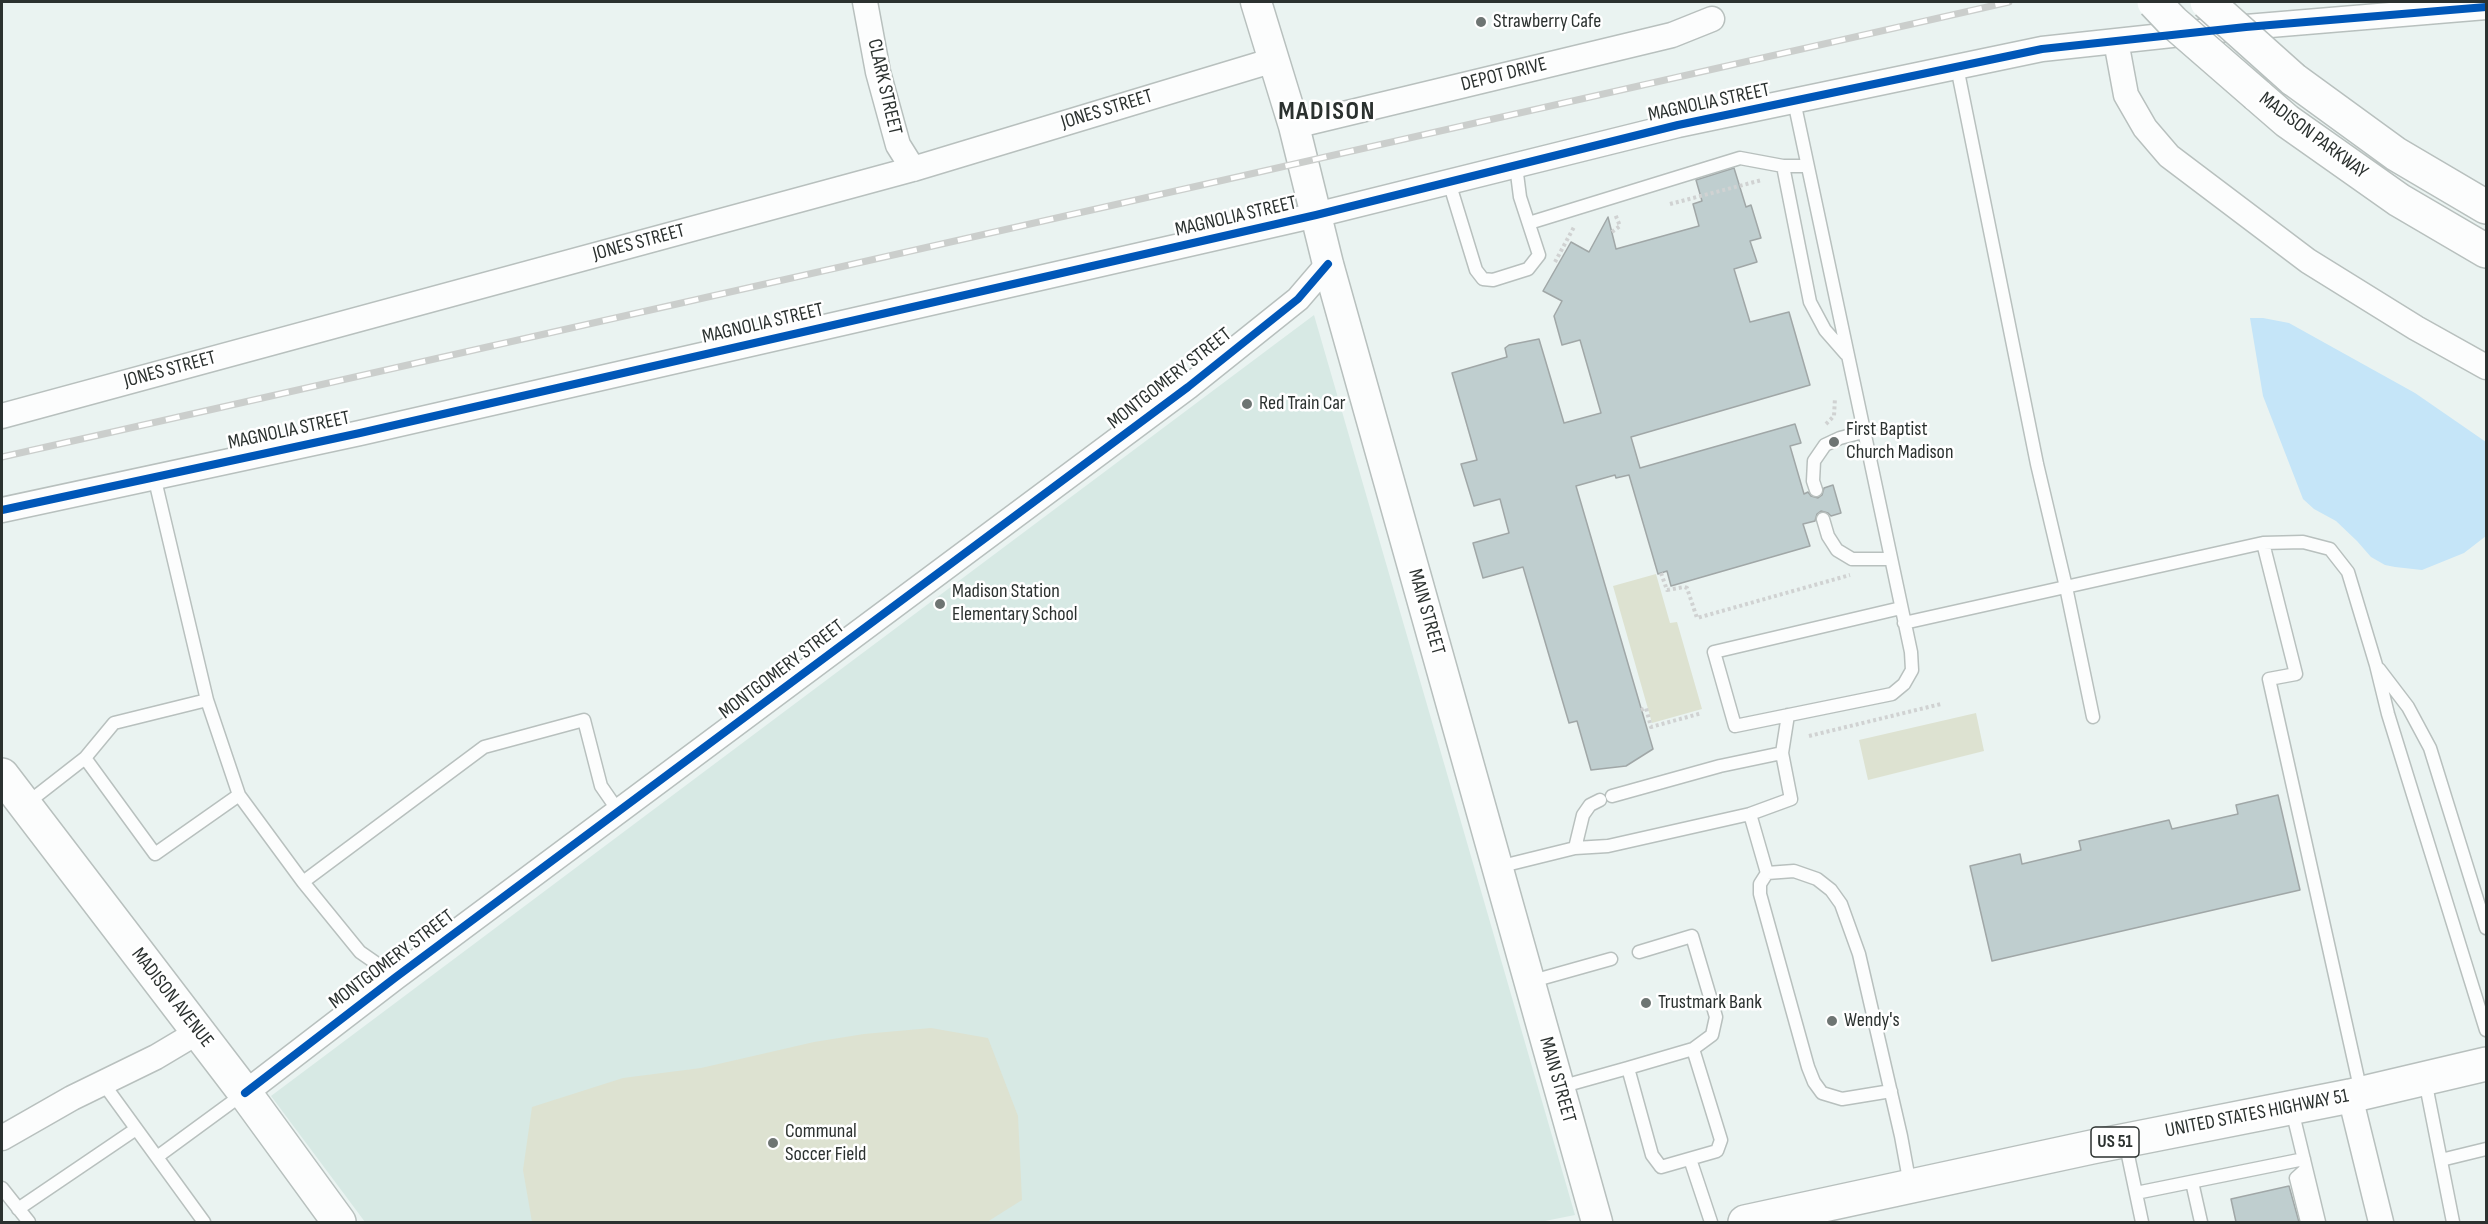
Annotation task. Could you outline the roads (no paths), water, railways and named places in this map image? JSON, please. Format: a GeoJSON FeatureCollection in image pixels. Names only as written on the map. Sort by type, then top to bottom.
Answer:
{"type":"FeatureCollection","features":[{"type":"Feature","properties":{"kind":"main road","name":"MADISON PARKWAY"},"geometry":{"type":"LineString","coordinates":[[2154,2],[2286,121],[2399,200],[2487,251]]}},
{"type":"Feature","properties":{"kind":"main road","name":"MADISON PARKWAY"},"geometry":{"type":"LineString","coordinates":[[2207,2],[2293,79],[2396,154],[2487,207]]}},
{"type":"Feature","properties":{"kind":"main road","name":"MADISON AVENUE"},"geometry":{"type":"LineString","coordinates":[[2,775],[245,1093],[331,1218]]}},
{"type":"Feature","properties":{"kind":"main road","name":"UNITED STATES HIGHWAY 51"},"geometry":{"type":"LineString","coordinates":[[1745,1222],[2125,1141],[2355,1095],[2487,1065]]}},
{"type":"Feature","properties":{"kind":"street","name":"CLARK STREET"},"geometry":{"type":"LineString","coordinates":[[865,2],[878,72],[897,145],[912,169]]}},
{"type":"Feature","properties":{"kind":"street","name":"MAIN STREET"},"geometry":{"type":"LineString","coordinates":[[1256,2],[1294,126],[1328,264],[1597,1222]]}},
{"type":"Feature","properties":{"kind":"street","name":"MAGNOLIA STREET"},"geometry":{"type":"LineString","coordinates":[[2,510],[372,430],[1316,215],[1678,125],[1957,67],[2042,50],[2116,41],[2246,27],[2487,7]]}},
{"type":"Feature","properties":{"kind":"street","name":"DEPOT DRIVE"},"geometry":{"type":"LineString","coordinates":[[1294,126],[1672,34],[1712,19]]}},
{"type":"Feature","properties":{"kind":"street"},"geometry":{"type":"LineString","coordinates":[[2116,41],[2126,95],[2145,128],[2169,156],[2308,261],[2416,328],[2487,367]]}},
{"type":"Feature","properties":{"kind":"street","name":"JONES STREET"},"geometry":{"type":"LineString","coordinates":[[2,416],[912,169],[1274,60]]}},
{"type":"Feature","properties":{"kind":"street","name":"MONTGOMERY STREET"},"geometry":{"type":"LineString","coordinates":[[245,1093],[396,977],[1188,387],[1298,299],[1328,264]]}},
{"type":"Feature","properties":{"kind":"street"},"geometry":{"type":"LineString","coordinates":[[2,1138],[156,1057],[198,1032]]}},
{"type":"Feature","properties":{"kind":"street"},"geometry":{"type":"LineString","coordinates":[[2355,1095],[2381,1222]]}},
{"type":"Feature","properties":{"kind":"lane"},"geometry":{"type":"LineString","coordinates":[[1957,67],[2037,464],[2093,717]]}},
{"type":"Feature","properties":{"kind":"lane"},"geometry":{"type":"LineString","coordinates":[[1794,101],[1904,623],[1912,670],[1904,684],[1892,694],[1735,726],[1714,652],[1900,608]]}},
{"type":"Feature","properties":{"kind":"lane"},"geometry":{"type":"LineString","coordinates":[[1529,223],[1740,158],[1784,166],[1808,166]]}},
{"type":"Feature","properties":{"kind":"lane"},"geometry":{"type":"LineString","coordinates":[[1449,182],[1476,270],[1483,279],[1493,280],[1528,269],[1539,255],[1520,196],[1516,165]]}},
{"type":"Feature","properties":{"kind":"lane"},"geometry":{"type":"LineString","coordinates":[[1784,166],[1813,309],[1825,330],[1847,356]]}},
{"type":"Feature","properties":{"kind":"lane"},"geometry":{"type":"LineString","coordinates":[[1816,490],[1813,481],[1814,461],[1825,445],[1863,432]]}},
{"type":"Feature","properties":{"kind":"lane"},"geometry":{"type":"LineString","coordinates":[[154,476],[207,700],[239,795],[303,882],[360,952],[396,977]]}},
{"type":"Feature","properties":{"kind":"lane"},"geometry":{"type":"LineString","coordinates":[[1823,519],[1828,536],[1837,550],[1852,559],[1890,559]]}},
{"type":"Feature","properties":{"kind":"lane"},"geometry":{"type":"LineString","coordinates":[[1904,623],[2262,543],[2303,542],[2330,549],[2348,572],[2388,714],[2487,1030]]}},
{"type":"Feature","properties":{"kind":"lane"},"geometry":{"type":"LineString","coordinates":[[2262,543],[2296,674],[2269,680],[2355,1095]]}},
{"type":"Feature","properties":{"kind":"lane"},"geometry":{"type":"LineString","coordinates":[[2376,665],[2408,706],[2430,748],[2487,927]]}},
{"type":"Feature","properties":{"kind":"lane"},"geometry":{"type":"LineString","coordinates":[[24,805],[85,758],[114,723],[207,700]]}},
{"type":"Feature","properties":{"kind":"lane"},"geometry":{"type":"LineString","coordinates":[[1497,867],[1575,848],[1608,846],[1750,814],[1791,800],[1782,753],[1788,715]]}},
{"type":"Feature","properties":{"kind":"lane"},"geometry":{"type":"LineString","coordinates":[[303,882],[484,747],[584,720],[601,786],[619,812]]}},
{"type":"Feature","properties":{"kind":"lane"},"geometry":{"type":"LineString","coordinates":[[1612,796],[1720,766],[1782,753]]}},
{"type":"Feature","properties":{"kind":"lane"},"geometry":{"type":"LineString","coordinates":[[85,758],[155,854],[239,795]]}},
{"type":"Feature","properties":{"kind":"lane"},"geometry":{"type":"LineString","coordinates":[[1575,848],[1582,815],[1590,805],[1600,800]]}},
{"type":"Feature","properties":{"kind":"lane"},"geometry":{"type":"LineString","coordinates":[[1750,814],[1767,873],[1760,884],[1760,894],[1814,1082],[1822,1092],[1842,1099],[1890,1091]]}},
{"type":"Feature","properties":{"kind":"lane"},"geometry":{"type":"LineString","coordinates":[[1767,873],[1794,871],[1806,874],[1826,885],[1837,897],[1859,954],[1910,1186]]}},
{"type":"Feature","properties":{"kind":"lane"},"geometry":{"type":"LineString","coordinates":[[1558,1087],[1693,1049],[1712,1035],[1716,1017],[1692,936],[1639,952]]}},
{"type":"Feature","properties":{"kind":"lane"},"geometry":{"type":"LineString","coordinates":[[1529,982],[1611,959]]}},
{"type":"Feature","properties":{"kind":"lane"},"geometry":{"type":"LineString","coordinates":[[1628,1068],[1652,1155],[1661,1167],[1690,1159],[1717,1151],[1720,1140],[1693,1049]]}},
{"type":"Feature","properties":{"kind":"lane"},"geometry":{"type":"LineString","coordinates":[[2424,1079],[2453,1222]]}},
{"type":"Feature","properties":{"kind":"lane"},"geometry":{"type":"LineString","coordinates":[[103,1083],[204,1222]]}},
{"type":"Feature","properties":{"kind":"lane"},"geometry":{"type":"LineString","coordinates":[[157,1157],[245,1093]]}},
{"type":"Feature","properties":{"kind":"lane"},"geometry":{"type":"LineString","coordinates":[[2291,1108],[2319,1222]]}},
{"type":"Feature","properties":{"kind":"lane"},"geometry":{"type":"LineString","coordinates":[[18,1209],[136,1129]]}},
{"type":"Feature","properties":{"kind":"lane"},"geometry":{"type":"LineString","coordinates":[[2125,1141],[2142,1222]]}},
{"type":"Feature","properties":{"kind":"lane"},"geometry":{"type":"LineString","coordinates":[[2441,1160],[2487,1149]]}},
{"type":"Feature","properties":{"kind":"lane"},"geometry":{"type":"LineString","coordinates":[[1690,1159],[1711,1222]]}},
{"type":"Feature","properties":{"kind":"lane"},"geometry":{"type":"LineString","coordinates":[[2136,1193],[2305,1164]]}},
{"type":"Feature","properties":{"kind":"lane"},"geometry":{"type":"LineString","coordinates":[[2305,1164],[2296,1178],[2307,1222]]}},
{"type":"Feature","properties":{"kind":"lane"},"geometry":{"type":"LineString","coordinates":[[2192,1182],[2201,1222]]}},
{"type":"Feature","properties":{"kind":"lane"},"geometry":{"type":"LineString","coordinates":[[2,1188],[29,1222]]}},
{"type":"Feature","properties":{"kind":"water"},"geometry":{"type":"Polygon","coordinates":[[[2250,318],[2289,323],[2415,393],[2486,442],[2486,536],[2464,553],[2422,570],[2385,565],[2371,557],[2336,521],[2314,509],[2303,499],[2263,396],[2250,318]]]}},
{"type":"Feature","properties":{"kind":"railway"},"geometry":{"type":"LineString","coordinates":[[2,457],[2009,2]]}},
{"type":"Feature","properties":{"kind":"place","name":"Strawberry Cafe"},"geometry":{"type":"Point","coordinates":[1481,22]}},
{"type":"Feature","properties":{"kind":"place","name":"Red Train Car"},"geometry":{"type":"Point","coordinates":[1247,404]}},
{"type":"Feature","properties":{"kind":"place","name":"First Baptist Church Madison"},"geometry":{"type":"Point","coordinates":[1834,442]}},
{"type":"Feature","properties":{"kind":"place","name":"Madison Station Elementary School"},"geometry":{"type":"Point","coordinates":[940,604]}},
{"type":"Feature","properties":{"kind":"place","name":"Trustmark Bank"},"geometry":{"type":"Point","coordinates":[1646,1003]}},
{"type":"Feature","properties":{"kind":"place","name":"Wendy's"},"geometry":{"type":"Point","coordinates":[1832,1021]}},
{"type":"Feature","properties":{"kind":"place","name":"Communal Soccer Field"},"geometry":{"type":"Point","coordinates":[773,1143]}},
{"type":"Feature","properties":{"kind":"district","name":"MADISON"},"geometry":{"type":"Point","coordinates":[1327,112]}}]}
